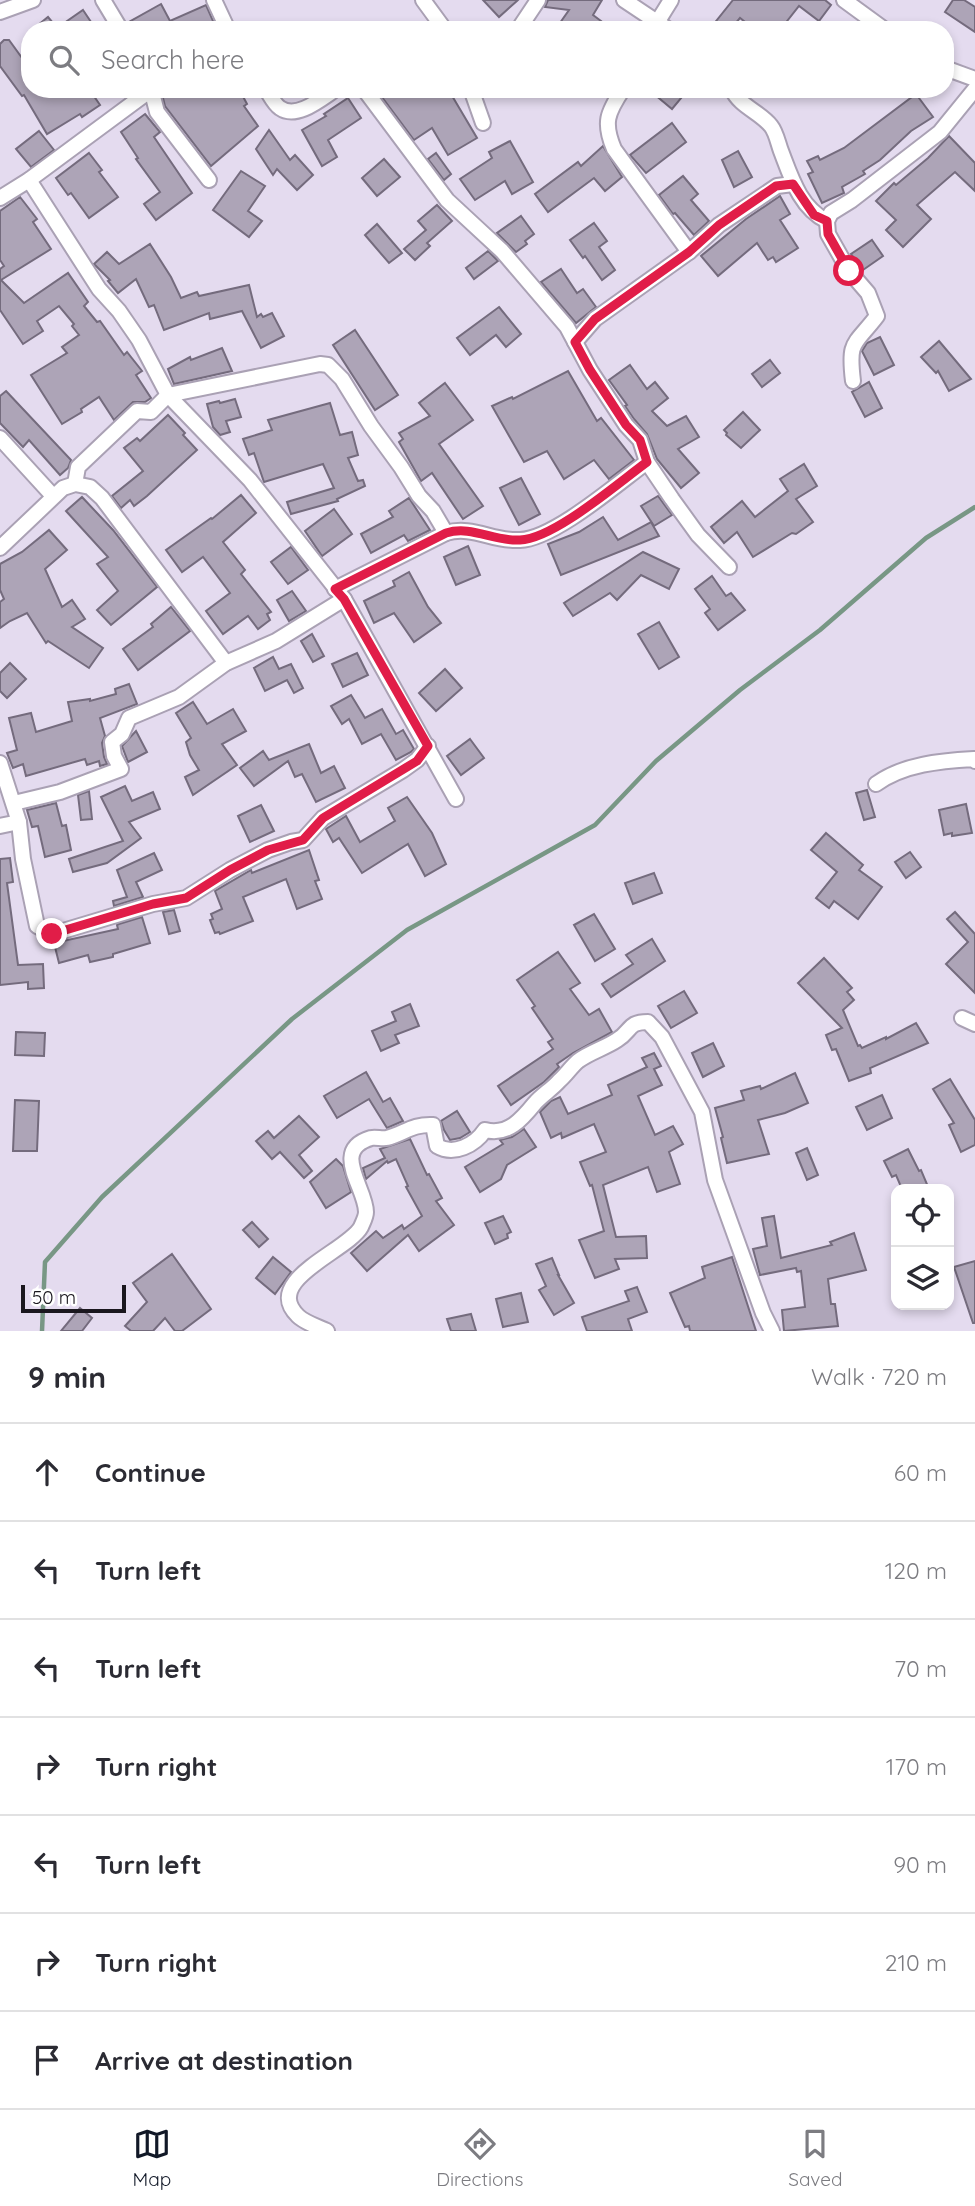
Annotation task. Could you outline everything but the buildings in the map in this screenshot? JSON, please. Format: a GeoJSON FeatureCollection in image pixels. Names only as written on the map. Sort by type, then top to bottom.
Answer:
{"type":"FeatureCollection","features":[{"type":"Feature","properties":{"kind":"street"},"geometry":{"type":"LineString","coordinates":[[0,12],[33,0]]}},
{"type":"Feature","properties":{"kind":"street"},"geometry":{"type":"LineString","coordinates":[[103,0],[116,21]]}},
{"type":"Feature","properties":{"kind":"street"},"geometry":{"type":"LineString","coordinates":[[214,0],[224,21]]}},
{"type":"Feature","properties":{"kind":"street"},"geometry":{"type":"LineString","coordinates":[[424,0],[438,21]]}},
{"type":"Feature","properties":{"kind":"street"},"geometry":{"type":"LineString","coordinates":[[524,21],[538,0]]}},
{"type":"Feature","properties":{"kind":"street"},"geometry":{"type":"LineString","coordinates":[[624,0],[657,21]]}},
{"type":"Feature","properties":{"kind":"street"},"geometry":{"type":"LineString","coordinates":[[667,21],[671,0]]}},
{"type":"Feature","properties":{"kind":"street"},"geometry":{"type":"LineString","coordinates":[[844,0],[873,21]]}},
{"type":"Feature","properties":{"kind":"street"},"geometry":{"type":"LineString","coordinates":[[954,71],[975,79]]}},
{"type":"Feature","properties":{"kind":"street"},"geometry":{"type":"LineString","coordinates":[[853,381],[850,359],[854,342],[877,316],[868,293],[849,271],[828,234],[827,221],[831,213],[873,185],[940,132],[975,89]]}},
{"type":"Feature","properties":{"kind":"street"},"geometry":{"type":"LineString","coordinates":[[0,198],[29,180],[140,98]]}},
{"type":"Feature","properties":{"kind":"street"},"geometry":{"type":"LineString","coordinates":[[154,98],[157,112],[209,180]]}},
{"type":"Feature","properties":{"kind":"street"},"geometry":{"type":"LineString","coordinates":[[272,98],[279,107],[288,111],[302,110],[321,98]]}},
{"type":"Feature","properties":{"kind":"street"},"geometry":{"type":"LineString","coordinates":[[371,98],[447,200],[502,251],[567,327],[590,370],[626,425],[640,440],[647,462],[698,535],[729,567]]}},
{"type":"Feature","properties":{"kind":"street"},"geometry":{"type":"LineString","coordinates":[[474,98],[483,123]]}},
{"type":"Feature","properties":{"kind":"street"},"geometry":{"type":"LineString","coordinates":[[618,98],[608,114],[607,131],[614,149],[689,252]]}},
{"type":"Feature","properties":{"kind":"street"},"geometry":{"type":"LineString","coordinates":[[736,98],[773,128],[793,184],[814,215],[827,221]]}},
{"type":"Feature","properties":{"kind":"street"},"geometry":{"type":"LineString","coordinates":[[29,180],[99,289],[119,311],[139,340],[168,394],[250,480],[339,594],[456,799]]}},
{"type":"Feature","properties":{"kind":"street"},"geometry":{"type":"LineString","coordinates":[[575,342],[595,319],[689,252],[719,225],[776,186],[793,184]]}},
{"type":"Feature","properties":{"kind":"street"},"geometry":{"type":"LineString","coordinates":[[75,484],[78,467],[137,411],[151,412],[168,394],[320,364],[328,365],[342,379],[370,426],[419,496],[433,511],[446,533]]}},
{"type":"Feature","properties":{"kind":"street"},"geometry":{"type":"LineString","coordinates":[[0,438],[53,496]]}},
{"type":"Feature","properties":{"kind":"street"},"geometry":{"type":"LineString","coordinates":[[14,803],[60,792],[121,769],[114,756],[112,742],[122,734],[130,718],[179,696],[226,663],[276,641],[339,594],[446,533],[459,529],[514,541],[534,537],[569,519],[647,462]]}},
{"type":"Feature","properties":{"kind":"street"},"geometry":{"type":"LineString","coordinates":[[0,548],[63,488],[75,484],[90,487],[102,498],[226,663]]}},
{"type":"Feature","properties":{"kind":"street"},"geometry":{"type":"LineString","coordinates":[[0,763],[19,822],[23,859],[37,926],[52,934],[153,904],[186,898],[268,850],[303,840],[323,818],[417,761],[428,746]]}},
{"type":"Feature","properties":{"kind":"street"},"geometry":{"type":"LineString","coordinates":[[876,784],[892,773],[941,761],[975,761]]}},
{"type":"Feature","properties":{"kind":"street"},"geometry":{"type":"LineString","coordinates":[[0,826],[19,822]]}},
{"type":"Feature","properties":{"kind":"street"},"geometry":{"type":"LineString","coordinates":[[327,1331],[299,1316],[291,1305],[289,1295],[294,1282],[357,1234],[364,1222],[364,1202],[351,1163],[353,1150],[357,1145],[372,1138],[386,1138],[419,1124],[433,1125],[437,1146],[444,1150],[462,1149],[485,1130],[493,1132],[519,1122],[579,1060],[622,1037],[629,1026],[648,1022],[662,1037],[702,1112],[715,1180],[772,1331]]}},
{"type":"Feature","properties":{"kind":"waterway"},"geometry":{"type":"LineString","coordinates":[[42,1331],[45,1262],[102,1197],[292,1019],[407,930],[595,825],[656,761],[740,690],[820,630],[926,538],[975,507]]}},
{"type":"Feature","properties":{"kind":"route"},"geometry":{"type":"LineString","coordinates":[[52,934],[153,904],[186,898],[268,850],[303,840],[323,818],[417,761],[428,746],[344,599],[335,589],[459,529],[514,541],[534,537],[569,519],[647,462],[640,440],[626,425],[575,342],[595,319],[689,252],[719,225],[776,186],[793,184],[814,215],[827,221],[828,234],[849,271]]}}]}
